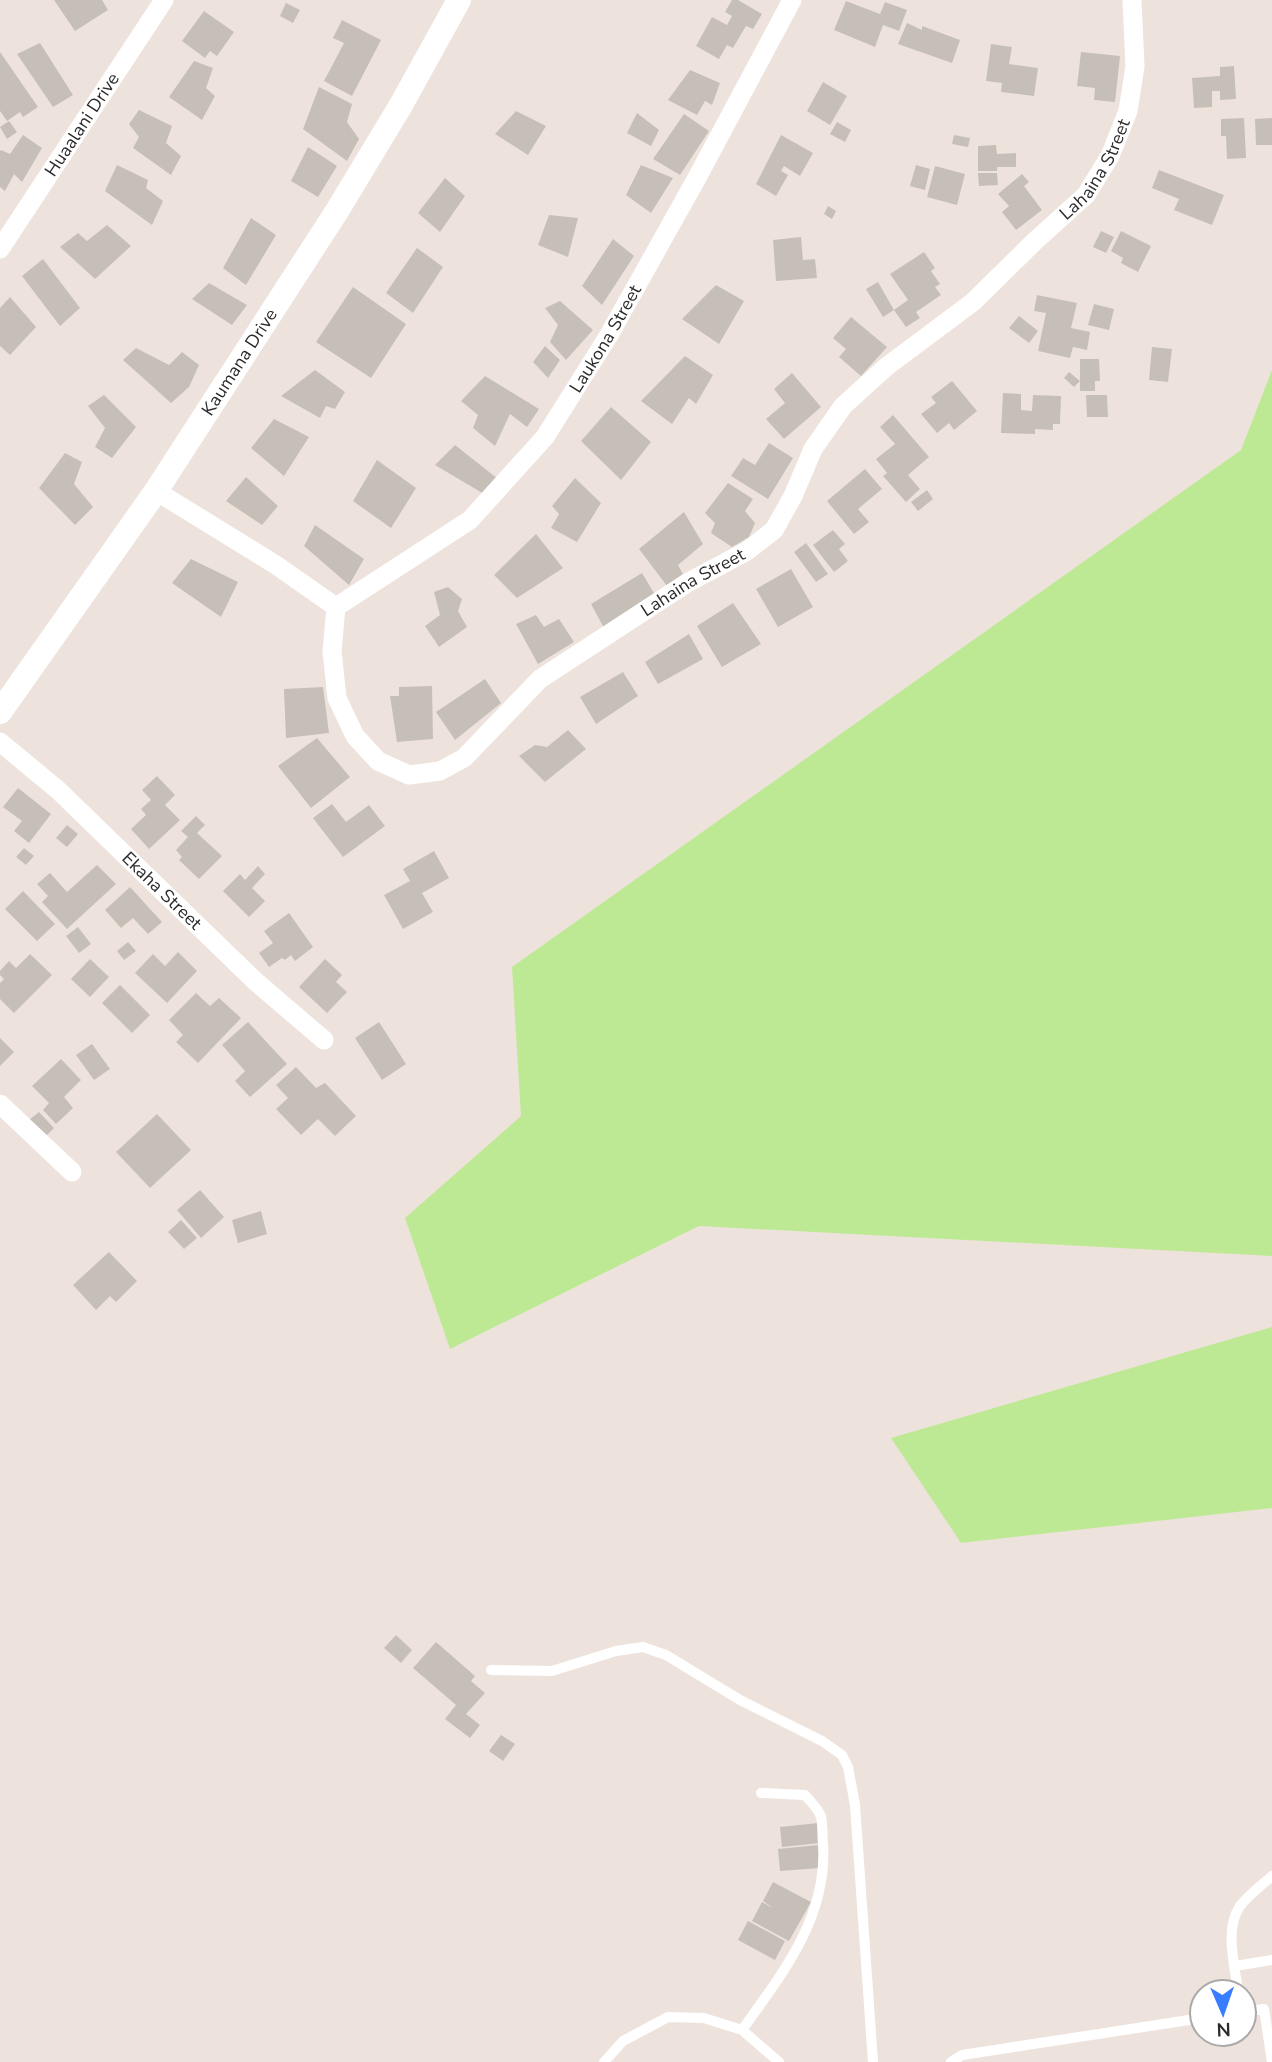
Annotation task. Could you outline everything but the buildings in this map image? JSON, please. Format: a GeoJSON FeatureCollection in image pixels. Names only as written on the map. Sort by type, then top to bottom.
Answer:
{"type":"FeatureCollection","features":[{"type":"Feature","properties":{"kind":"street","name":"Huaalani Drive"},"geometry":{"type":"LineString","coordinates":[[0,249],[164,0]]}},
{"type":"Feature","properties":{"kind":"street","name":"Kaumana Drive"},"geometry":{"type":"LineString","coordinates":[[0,712],[156,491],[369,159],[459,0]]}},
{"type":"Feature","properties":{"kind":"street","name":"Laukona Street"},"geometry":{"type":"LineString","coordinates":[[337,607],[470,520],[545,437],[609,335],[792,0]]}},
{"type":"Feature","properties":{"kind":"street","name":"Lahaina Street"},"geometry":{"type":"LineString","coordinates":[[337,607],[332,651],[337,698],[355,736],[378,761],[409,775],[440,771],[464,758],[540,679],[687,583],[747,551],[774,530],[793,496],[813,449],[842,406],[886,367],[973,302],[1086,195],[1110,156],[1128,111],[1135,66],[1132,0]]}},
{"type":"Feature","properties":{"kind":"street"},"geometry":{"type":"LineString","coordinates":[[156,491],[276,565],[337,607]]}},
{"type":"Feature","properties":{"kind":"street","name":"Ekaha Street"},"geometry":{"type":"LineString","coordinates":[[0,741],[58,790],[255,981],[324,1040]]}},
{"type":"Feature","properties":{"kind":"street"},"geometry":{"type":"LineString","coordinates":[[0,1104],[72,1172]]}},
{"type":"Feature","properties":{"kind":"lane"},"geometry":{"type":"LineString","coordinates":[[491,1670],[552,1671],[615,1651],[643,1647],[666,1655],[740,1700],[822,1741],[842,1755],[848,1767],[855,1805],[873,2062]]}},
{"type":"Feature","properties":{"kind":"lane"},"geometry":{"type":"LineString","coordinates":[[742,2030],[791,1961],[809,1925],[819,1891],[824,1857],[821,1816],[805,1795],[761,1793]]}},
{"type":"Feature","properties":{"kind":"lane"},"geometry":{"type":"LineString","coordinates":[[1236,1978],[1232,1932],[1234,1917],[1242,1904],[1272,1876]]}},
{"type":"Feature","properties":{"kind":"lane"},"geometry":{"type":"LineString","coordinates":[[1235,1966],[1272,1960]]}},
{"type":"Feature","properties":{"kind":"lane"},"geometry":{"type":"LineString","coordinates":[[1268,2008],[1272,2062]]}},
{"type":"Feature","properties":{"kind":"lane"},"geometry":{"type":"LineString","coordinates":[[604,2062],[623,2041],[668,2017],[704,2018],[742,2030],[779,2062]]}},
{"type":"Feature","properties":{"kind":"lane"},"geometry":{"type":"LineString","coordinates":[[951,2062],[962,2055],[1188,2020]]}},
{"type":"Feature","properties":{"kind":"green space"},"geometry":{"type":"Polygon","coordinates":[[[1272,370],[1272,1256],[699,1226],[450,1349],[405,1218],[521,1116],[512,967],[1241,450],[1272,370]]]}},
{"type":"Feature","properties":{"kind":"green space"},"geometry":{"type":"Polygon","coordinates":[[[1272,1327],[1272,1508],[961,1543],[891,1438],[1272,1327]]]}}]}
